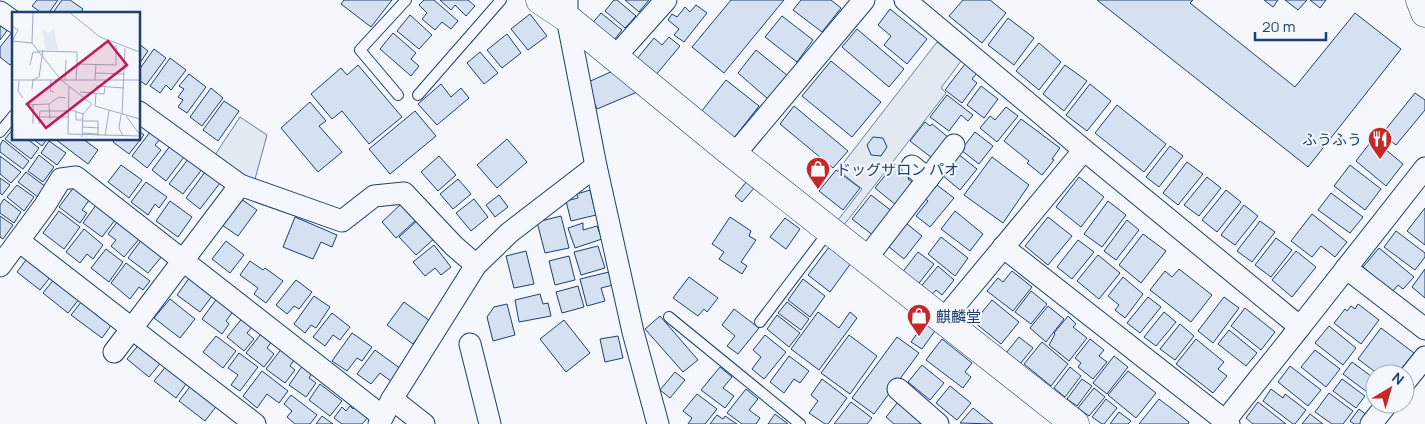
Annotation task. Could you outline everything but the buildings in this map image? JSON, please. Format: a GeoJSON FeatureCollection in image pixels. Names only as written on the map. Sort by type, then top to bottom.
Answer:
{"type":"FeatureCollection","features":[{"type":"Feature","properties":{"kind":"street"},"geometry":{"type":"LineString","coordinates":[[540,0],[567,9],[615,57],[734,155],[1075,424]]}},
{"type":"Feature","properties":{"kind":"street"},"geometry":{"type":"LineString","coordinates":[[615,57],[666,0]]}},
{"type":"Feature","properties":{"kind":"street"},"geometry":{"type":"LineString","coordinates":[[734,155],[864,0]]}},
{"type":"Feature","properties":{"kind":"street"},"geometry":{"type":"LineString","coordinates":[[905,0],[1300,327]]}},
{"type":"Feature","properties":{"kind":"street"},"geometry":{"type":"LineString","coordinates":[[1420,0],[1425,13]]}},
{"type":"Feature","properties":{"kind":"street"},"geometry":{"type":"LineString","coordinates":[[567,9],[596,166],[633,332],[658,424]]}},
{"type":"Feature","properties":{"kind":"street"},"geometry":{"type":"LineString","coordinates":[[0,12],[12,21]]}},
{"type":"Feature","properties":{"kind":"street"},"geometry":{"type":"LineString","coordinates":[[140,113],[240,185],[342,221],[374,196],[404,193],[454,246],[476,265]]}},
{"type":"Feature","properties":{"kind":"street"},"geometry":{"type":"LineString","coordinates":[[866,259],[920,172],[954,145]]}},
{"type":"Feature","properties":{"kind":"street"},"geometry":{"type":"LineString","coordinates":[[943,320],[1084,150]]}},
{"type":"Feature","properties":{"kind":"street"},"geometry":{"type":"LineString","coordinates":[[384,413],[476,265],[509,233],[596,166]]}},
{"type":"Feature","properties":{"kind":"street"},"geometry":{"type":"LineString","coordinates":[[1003,247],[1227,422],[1425,168]]}},
{"type":"Feature","properties":{"kind":"street"},"geometry":{"type":"LineString","coordinates":[[0,266],[62,179],[76,177],[182,261],[384,413],[424,424]]}},
{"type":"Feature","properties":{"kind":"street"},"geometry":{"type":"LineString","coordinates":[[114,352],[240,185]]}},
{"type":"Feature","properties":{"kind":"street"},"geometry":{"type":"LineString","coordinates":[[19,240],[255,424]]}},
{"type":"Feature","properties":{"kind":"street"},"geometry":{"type":"LineString","coordinates":[[1346,268],[1425,329]]}},
{"type":"Feature","properties":{"kind":"street"},"geometry":{"type":"LineString","coordinates":[[470,344],[490,424]]}},
{"type":"Feature","properties":{"kind":"street"},"geometry":{"type":"LineString","coordinates":[[1415,370],[1425,357]]}},
{"type":"Feature","properties":{"kind":"street"},"geometry":{"type":"LineString","coordinates":[[898,389],[938,424]]}},
{"type":"Feature","properties":{"kind":"street"},"geometry":{"type":"LineString","coordinates":[[1371,424],[1379,414]]}},
{"type":"Feature","properties":{"kind":"lane"},"geometry":{"type":"LineString","coordinates":[[398,95],[360,50],[406,0]]}},
{"type":"Feature","properties":{"kind":"lane"},"geometry":{"type":"LineString","coordinates":[[418,94],[501,0]]}},
{"type":"Feature","properties":{"kind":"lane"},"geometry":{"type":"LineString","coordinates":[[0,132],[12,117]]}},
{"type":"Feature","properties":{"kind":"lane"},"geometry":{"type":"LineString","coordinates":[[760,322],[830,230]]}},
{"type":"Feature","properties":{"kind":"lane"},"geometry":{"type":"LineString","coordinates":[[669,317],[800,424]]}},
{"type":"Feature","properties":{"kind":"shaded area"},"geometry":{"type":"Polygon","coordinates":[[[937,42],[961,61],[941,88],[946,93],[844,225],[838,220],[862,189],[838,170],[937,42]]]}},
{"type":"Feature","properties":{"kind":"shaded area"},"geometry":{"type":"Polygon","coordinates":[[[240,117],[267,135],[252,190],[209,164],[240,117]]]}},
{"type":"Feature","properties":{"kind":"place","name":"ふうふう"},"geometry":{"type":"Point","coordinates":[1380,160]}},
{"type":"Feature","properties":{"kind":"place","name":"ドッグサロン パオ"},"geometry":{"type":"Point","coordinates":[818,190]}},
{"type":"Feature","properties":{"kind":"place","name":"麒麟堂"},"geometry":{"type":"Point","coordinates":[919,337]}}]}
